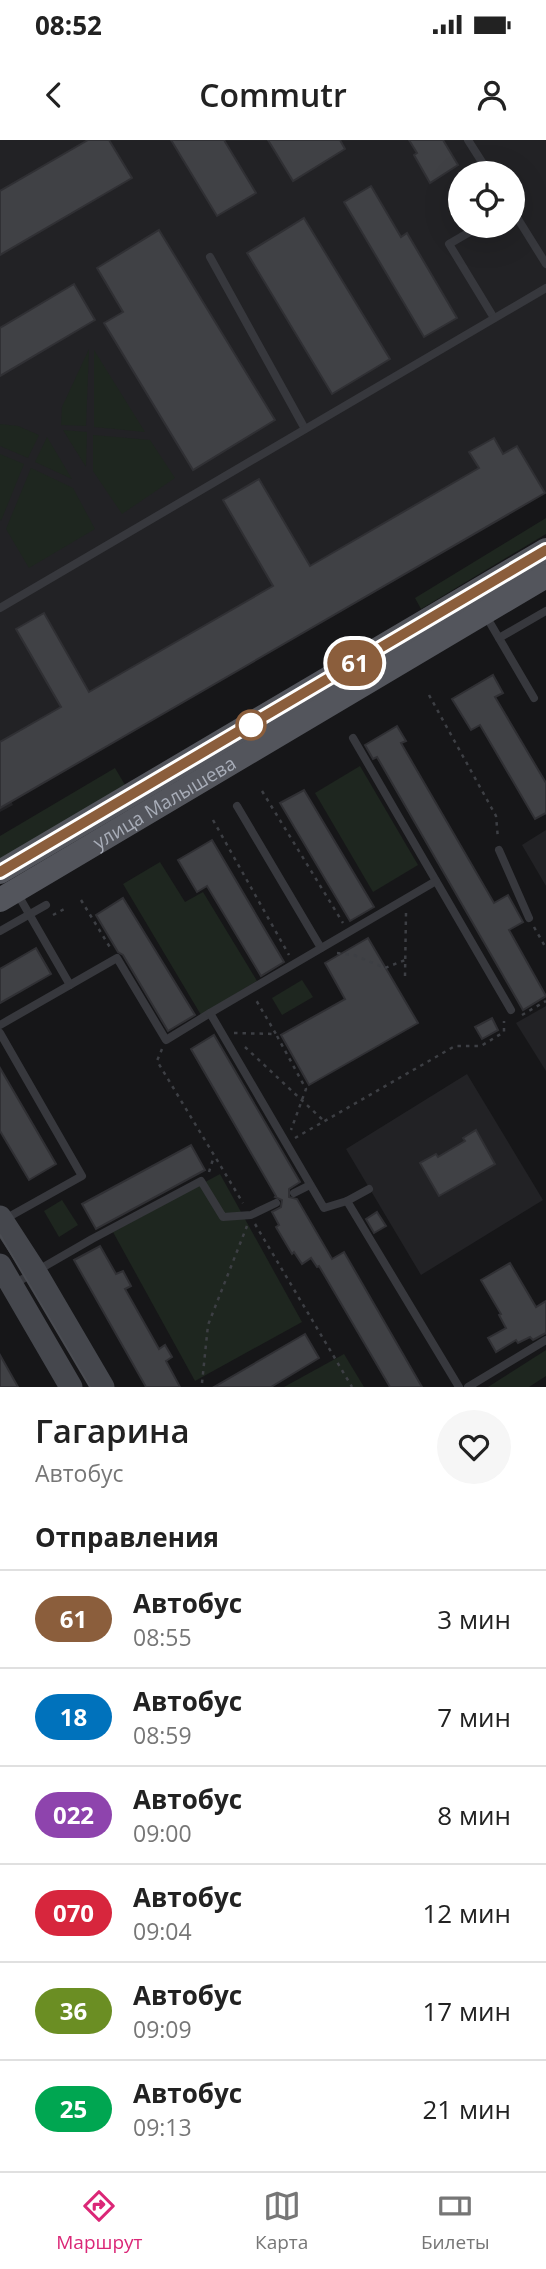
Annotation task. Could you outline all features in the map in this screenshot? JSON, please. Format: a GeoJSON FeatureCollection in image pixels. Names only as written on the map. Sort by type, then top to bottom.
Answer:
{"type":"FeatureCollection","features":[{"type":"Feature","properties":{"kind":"main road","name":"улица Малышева"},"geometry":{"type":"LineString","coordinates":[[5,888],[546,550]]}},
{"type":"Feature","properties":{"kind":"main road","name":"улица Малышева"},"geometry":{"type":"LineString","coordinates":[[5,888],[546,576]]}},
{"type":"Feature","properties":{"kind":"main road"},"geometry":{"type":"LineString","coordinates":[[1,1220],[35,1271],[103,1387]]}},
{"type":"Feature","properties":{"kind":"main road"},"geometry":{"type":"LineString","coordinates":[[6,1275],[71,1387]]}},
{"type":"Feature","properties":{"kind":"lane"},"geometry":{"type":"LineString","coordinates":[[468,140],[481,161]]}},
{"type":"Feature","properties":{"kind":"lane"},"geometry":{"type":"LineString","coordinates":[[525,230],[546,264]]}},
{"type":"Feature","properties":{"kind":"lane"},"geometry":{"type":"LineString","coordinates":[[459,238],[449,244],[494,318]]}},
{"type":"Feature","properties":{"kind":"lane"},"geometry":{"type":"LineString","coordinates":[[210,257],[304,429]]}},
{"type":"Feature","properties":{"kind":"lane"},"geometry":{"type":"LineString","coordinates":[[0,608],[546,288]]}},
{"type":"Feature","properties":{"kind":"lane"},"geometry":{"type":"LineString","coordinates":[[499,638],[546,611]]}},
{"type":"Feature","properties":{"kind":"lane"},"geometry":{"type":"LineString","coordinates":[[484,613],[534,698]]}},
{"type":"Feature","properties":{"kind":"lane"},"geometry":{"type":"LineString","coordinates":[[353,738],[511,1010]]}},
{"type":"Feature","properties":{"kind":"lane"},"geometry":{"type":"LineString","coordinates":[[237,806],[321,948]]}},
{"type":"Feature","properties":{"kind":"lane"},"geometry":{"type":"LineString","coordinates":[[499,849],[529,918]]}},
{"type":"Feature","properties":{"kind":"lane"},"geometry":{"type":"LineString","coordinates":[[0,1025],[117,958],[166,1040],[436,881]]}},
{"type":"Feature","properties":{"kind":"lane"},"geometry":{"type":"LineString","coordinates":[[5,888],[30,914],[70,985]]}},
{"type":"Feature","properties":{"kind":"lane"},"geometry":{"type":"LineString","coordinates":[[0,931],[46,905]]}},
{"type":"Feature","properties":{"kind":"lane"},"geometry":{"type":"LineString","coordinates":[[210,1013],[324,1208],[347,1201],[369,1189]]}},
{"type":"Feature","properties":{"kind":"lane"},"geometry":{"type":"LineString","coordinates":[[0,1033],[82,1176],[1,1220]]}},
{"type":"Feature","properties":{"kind":"lane"},"geometry":{"type":"LineString","coordinates":[[6,1275],[35,1271],[201,1181],[223,1217],[251,1216],[276,1203]]}},
{"type":"Feature","properties":{"kind":"lane"},"geometry":{"type":"LineString","coordinates":[[294,1193],[310,1185]]}},
{"type":"Feature","properties":{"kind":"lane"},"geometry":{"type":"LineString","coordinates":[[347,1201],[459,1387]]}},
{"type":"Feature","properties":{"kind":"lane"},"geometry":{"type":"LineString","coordinates":[[468,1387],[546,1340]]}},
{"type":"Feature","properties":{"kind":"path"},"geometry":{"type":"LineString","coordinates":[[429,695],[496,816],[499,849]]}},
{"type":"Feature","properties":{"kind":"path"},"geometry":{"type":"LineString","coordinates":[[262,791],[353,940],[334,952],[354,955],[385,968],[405,960]]}},
{"type":"Feature","properties":{"kind":"path"},"geometry":{"type":"LineString","coordinates":[[214,820],[294,964]]}},
{"type":"Feature","properties":{"kind":"path"},"geometry":{"type":"LineString","coordinates":[[81,900],[117,958]]}},
{"type":"Feature","properties":{"kind":"path"},"geometry":{"type":"LineString","coordinates":[[50,917],[68,907]]}},
{"type":"Feature","properties":{"kind":"path"},"geometry":{"type":"LineString","coordinates":[[405,910],[405,976]]}},
{"type":"Feature","properties":{"kind":"path"},"geometry":{"type":"LineString","coordinates":[[529,918],[546,948]]}},
{"type":"Feature","properties":{"kind":"path"},"geometry":{"type":"LineString","coordinates":[[255,999],[306,1088],[286,1143]]}},
{"type":"Feature","properties":{"kind":"path"},"geometry":{"type":"LineString","coordinates":[[286,1143],[455,1046],[481,1046],[504,1032],[505,1020],[511,1010],[522,1015],[546,1001]]}},
{"type":"Feature","properties":{"kind":"path"},"geometry":{"type":"LineString","coordinates":[[222,1032],[247,1048],[324,1121]]}},
{"type":"Feature","properties":{"kind":"path"},"geometry":{"type":"LineString","coordinates":[[222,1032],[276,1034]]}},
{"type":"Feature","properties":{"kind":"path"},"geometry":{"type":"LineString","coordinates":[[166,1040],[157,1061],[352,1387]]}},
{"type":"Feature","properties":{"kind":"path"},"geometry":{"type":"LineString","coordinates":[[202,1383],[208,1325],[251,1216]]}},
{"type":"Feature","properties":{"kind":"shaded area"},"geometry":{"type":"Polygon","coordinates":[[[0,140],[546,140],[546,493],[11,801],[13,805],[0,812],[0,140]]]}},
{"type":"Feature","properties":{"kind":"shaded area"},"geometry":{"type":"Polygon","coordinates":[[[89,349],[86,426],[61,425],[62,407],[89,349]]]}},
{"type":"Feature","properties":{"kind":"shaded area"},"geometry":{"type":"Polygon","coordinates":[[[94,350],[145,432],[94,427],[94,350]]]}},
{"type":"Feature","properties":{"kind":"shaded area"},"geometry":{"type":"Polygon","coordinates":[[[0,424],[18,426],[39,435],[28,458],[0,446],[0,424]]]}},
{"type":"Feature","properties":{"kind":"shaded area"},"geometry":{"type":"Polygon","coordinates":[[[63,430],[87,432],[86,467],[63,430]]]}},
{"type":"Feature","properties":{"kind":"shaded area"},"geometry":{"type":"Polygon","coordinates":[[[93,435],[150,440],[175,478],[122,514],[93,471],[93,435]]]}},
{"type":"Feature","properties":{"kind":"shaded area"},"geometry":{"type":"Polygon","coordinates":[[[47,437],[72,479],[35,462],[47,437]]]}},
{"type":"Feature","properties":{"kind":"shaded area"},"geometry":{"type":"Polygon","coordinates":[[[0,454],[24,464],[1,521],[0,519],[0,454]]]}},
{"type":"Feature","properties":{"kind":"shaded area"},"geometry":{"type":"Polygon","coordinates":[[[31,468],[73,488],[95,529],[29,568],[6,529],[31,468]]]}},
{"type":"Feature","properties":{"kind":"shaded area"},"geometry":{"type":"Polygon","coordinates":[[[546,518],[546,534],[421,609],[415,598],[546,518]]]}},
{"type":"Feature","properties":{"kind":"shaded area"},"geometry":{"type":"Polygon","coordinates":[[[360,766],[418,865],[373,892],[315,793],[360,766]]]}},
{"type":"Feature","properties":{"kind":"shaded area"},"geometry":{"type":"Polygon","coordinates":[[[115,768],[125,785],[0,859],[0,836],[115,768]]]}},
{"type":"Feature","properties":{"kind":"shaded area"},"geometry":{"type":"Polygon","coordinates":[[[546,830],[546,886],[522,845],[546,830]]]}},
{"type":"Feature","properties":{"kind":"shaded area"},"geometry":{"type":"Polygon","coordinates":[[[160,862],[185,902],[203,892],[257,981],[201,1015],[123,884],[160,862]]]}},
{"type":"Feature","properties":{"kind":"shaded area"},"geometry":{"type":"Polygon","coordinates":[[[302,980],[313,997],[282,1015],[272,998],[302,980]]]}},
{"type":"Feature","properties":{"kind":"shaded area"},"geometry":{"type":"Polygon","coordinates":[[[546,1006],[546,1071],[516,1023],[546,1006]]]}},
{"type":"Feature","properties":{"kind":"shaded area"},"geometry":{"type":"Polygon","coordinates":[[[467,1074],[543,1200],[421,1275],[346,1149],[467,1074]]]}},
{"type":"Feature","properties":{"kind":"shaded area"},"geometry":{"type":"Polygon","coordinates":[[[220,1174],[302,1322],[195,1381],[113,1232],[220,1174]]]}},
{"type":"Feature","properties":{"kind":"shaded area"},"geometry":{"type":"Polygon","coordinates":[[[62,1200],[78,1225],[59,1237],[44,1211],[62,1200]]]}},
{"type":"Feature","properties":{"kind":"shaded area"},"geometry":{"type":"Polygon","coordinates":[[[546,1350],[546,1376],[529,1387],[488,1387],[546,1350]]]}},
{"type":"Feature","properties":{"kind":"shaded area"},"geometry":{"type":"Polygon","coordinates":[[[344,1354],[364,1387],[284,1387],[344,1354]]]}},
{"type":"Feature","properties":{"kind":"building"},"geometry":{"type":"Polygon","coordinates":[[[88,140],[109,140],[132,178],[0,255],[0,191],[88,140]]]}},
{"type":"Feature","properties":{"kind":"building"},"geometry":{"type":"Polygon","coordinates":[[[171,140],[224,140],[256,193],[217,216],[171,140]]]}},
{"type":"Feature","properties":{"kind":"building"},"geometry":{"type":"Polygon","coordinates":[[[268,140],[340,140],[345,149],[293,181],[268,140]]]}},
{"type":"Feature","properties":{"kind":"building"},"geometry":{"type":"Polygon","coordinates":[[[409,140],[443,140],[456,161],[448,161],[448,171],[430,183],[414,155],[417,153],[409,140]]]}},
{"type":"Feature","properties":{"kind":"building"},"geometry":{"type":"Polygon","coordinates":[[[371,186],[401,237],[407,233],[457,318],[424,337],[344,202],[371,186]]]}},
{"type":"Feature","properties":{"kind":"building"},"geometry":{"type":"Polygon","coordinates":[[[304,218],[390,359],[332,394],[247,253],[304,218]]]}},
{"type":"Feature","properties":{"kind":"building"},"geometry":{"type":"Polygon","coordinates":[[[159,230],[275,420],[193,470],[104,323],[123,312],[97,268],[159,230]]]}},
{"type":"Feature","properties":{"kind":"building"},"geometry":{"type":"Polygon","coordinates":[[[74,284],[95,320],[0,376],[0,328],[74,284]]]}},
{"type":"Feature","properties":{"kind":"building"},"geometry":{"type":"Polygon","coordinates":[[[494,438],[503,454],[517,446],[545,493],[0,808],[0,742],[61,707],[16,629],[44,613],[89,692],[273,586],[223,500],[259,479],[310,566],[479,468],[469,452],[494,438]]]}},
{"type":"Feature","properties":{"kind":"building"},"geometry":{"type":"Polygon","coordinates":[[[493,675],[503,693],[495,697],[546,783],[546,813],[535,819],[480,725],[471,730],[452,699],[493,675]]]}},
{"type":"Feature","properties":{"kind":"building"},"geometry":{"type":"Polygon","coordinates":[[[397,726],[406,741],[401,743],[494,903],[508,895],[523,922],[509,930],[546,996],[523,1010],[377,757],[373,759],[365,745],[397,726]]]}},
{"type":"Feature","properties":{"kind":"building"},"geometry":{"type":"Polygon","coordinates":[[[304,790],[374,907],[350,921],[280,803],[304,790]]]}},
{"type":"Feature","properties":{"kind":"building"},"geometry":{"type":"Polygon","coordinates":[[[212,840],[284,962],[261,976],[207,886],[197,892],[178,860],[212,840]]]}},
{"type":"Feature","properties":{"kind":"building"},"geometry":{"type":"Polygon","coordinates":[[[123,898],[195,1015],[168,1031],[96,915],[123,898]]]}},
{"type":"Feature","properties":{"kind":"building"},"geometry":{"type":"Polygon","coordinates":[[[368,938],[418,1023],[309,1085],[281,1035],[345,999],[325,963],[368,938]]]}},
{"type":"Feature","properties":{"kind":"building"},"geometry":{"type":"Polygon","coordinates":[[[36,948],[51,974],[0,1003],[0,969],[36,948]]]}},
{"type":"Feature","properties":{"kind":"building"},"geometry":{"type":"Polygon","coordinates":[[[492,1018],[498,1030],[482,1039],[475,1027],[492,1018]]]}},
{"type":"Feature","properties":{"kind":"building"},"geometry":{"type":"Polygon","coordinates":[[[214,1035],[300,1182],[289,1189],[289,1197],[297,1199],[332,1259],[344,1252],[422,1387],[390,1387],[319,1266],[317,1267],[311,1258],[302,1264],[294,1252],[292,1254],[276,1227],[279,1225],[272,1212],[281,1207],[282,1200],[275,1197],[191,1049],[214,1035]]]}},
{"type":"Feature","properties":{"kind":"building"},"geometry":{"type":"Polygon","coordinates":[[[0,1068],[56,1164],[29,1180],[0,1131],[0,1068]]]}},
{"type":"Feature","properties":{"kind":"building"},"geometry":{"type":"Polygon","coordinates":[[[476,1130],[495,1164],[439,1196],[420,1163],[436,1154],[438,1157],[465,1141],[463,1138],[476,1130]]]}},
{"type":"Feature","properties":{"kind":"building"},"geometry":{"type":"Polygon","coordinates":[[[191,1145],[205,1170],[96,1229],[82,1204],[191,1145]]]}},
{"type":"Feature","properties":{"kind":"building"},"geometry":{"type":"Polygon","coordinates":[[[377,1212],[386,1226],[374,1233],[366,1219],[377,1212]]]}},
{"type":"Feature","properties":{"kind":"building"},"geometry":{"type":"Polygon","coordinates":[[[100,1246],[116,1274],[123,1271],[131,1286],[125,1289],[159,1349],[165,1345],[172,1357],[166,1361],[180,1387],[146,1387],[74,1260],[100,1246]]]}},
{"type":"Feature","properties":{"kind":"building"},"geometry":{"type":"Polygon","coordinates":[[[510,1263],[536,1307],[546,1301],[546,1333],[533,1340],[530,1337],[518,1343],[516,1340],[496,1352],[488,1338],[506,1328],[481,1280],[510,1263]]]}},
{"type":"Feature","properties":{"kind":"building"},"geometry":{"type":"Polygon","coordinates":[[[305,1334],[319,1358],[271,1387],[214,1387],[305,1334]]]}},
{"type":"Feature","properties":{"kind":"building"},"geometry":{"type":"Polygon","coordinates":[[[0,1355],[18,1387],[0,1387],[0,1355]]]}},
{"type":"Feature","properties":{"kind":"tram line"},"geometry":{"type":"LineString","coordinates":[[0,1235],[90,1387]]}},
{"type":"Feature","properties":{"kind":"bus line","name":"61"},"geometry":{"type":"LineString","coordinates":[[0,872],[546,550]]}}]}
